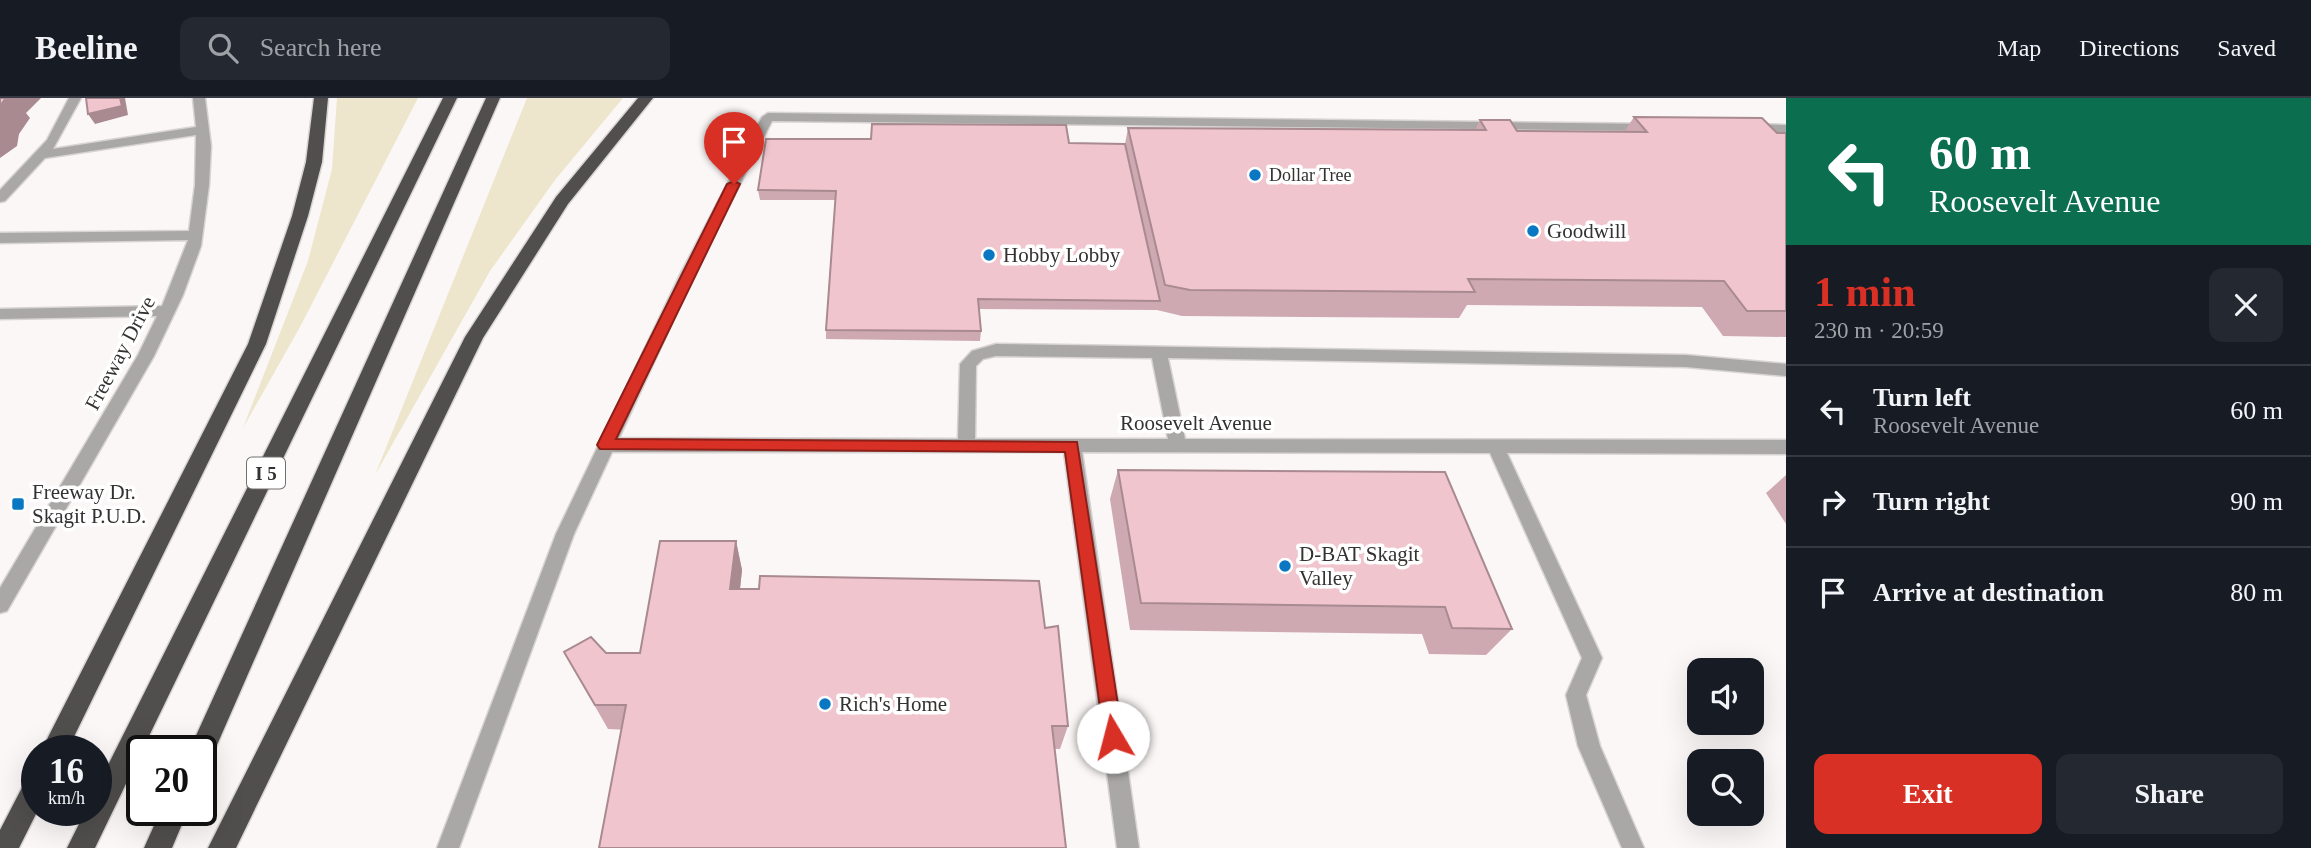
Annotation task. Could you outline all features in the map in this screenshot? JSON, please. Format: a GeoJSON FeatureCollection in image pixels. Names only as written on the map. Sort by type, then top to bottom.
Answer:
{"type":"FeatureCollection","features":[{"type":"Feature","properties":{"kind":"highway"},"geometry":{"type":"LineString","coordinates":[[62,735],[257,344],[300,216],[314,162],[321,98]]}},
{"type":"Feature","properties":{"kind":"highway","name":"I 5"},"geometry":{"type":"LineString","coordinates":[[81,848],[450,98]]}},
{"type":"Feature","properties":{"kind":"highway","name":"I 5"},"geometry":{"type":"LineString","coordinates":[[209,735],[494,98]]}},
{"type":"Feature","properties":{"kind":"highway"},"geometry":{"type":"LineString","coordinates":[[222,848],[474,337],[562,201],[646,98]]}},
{"type":"Feature","properties":{"kind":"highway"},"geometry":{"type":"LineString","coordinates":[[5,848],[21,816]]}},
{"type":"Feature","properties":{"kind":"highway"},"geometry":{"type":"LineString","coordinates":[[158,848],[168,826]]}},
{"type":"Feature","properties":{"kind":"street"},"geometry":{"type":"LineString","coordinates":[[0,198],[53,142],[75,98]]}},
{"type":"Feature","properties":{"kind":"street","name":"Freeway Drive"},"geometry":{"type":"LineString","coordinates":[[0,605],[146,356],[194,246],[202,186],[203,130],[199,98]]}},
{"type":"Feature","properties":{"kind":"street"},"geometry":{"type":"LineString","coordinates":[[448,848],[565,534],[605,445],[768,117],[1668,127]]}},
{"type":"Feature","properties":{"kind":"street"},"geometry":{"type":"LineString","coordinates":[[1737,128],[1786,128]]}},
{"type":"Feature","properties":{"kind":"street"},"geometry":{"type":"LineString","coordinates":[[41,155],[203,130]]}},
{"type":"Feature","properties":{"kind":"street"},"geometry":{"type":"LineString","coordinates":[[0,237],[195,235]]}},
{"type":"Feature","properties":{"kind":"street"},"geometry":{"type":"LineString","coordinates":[[0,314],[167,311]]}},
{"type":"Feature","properties":{"kind":"street"},"geometry":{"type":"LineString","coordinates":[[966,446],[968,364],[978,355],[996,350],[1686,361],[1786,370]]}},
{"type":"Feature","properties":{"kind":"street"},"geometry":{"type":"LineString","coordinates":[[1158,352],[1178,446]]}},
{"type":"Feature","properties":{"kind":"street","name":"Roosevelt Avenue"},"geometry":{"type":"LineString","coordinates":[[605,445],[1786,447]]}},
{"type":"Feature","properties":{"kind":"street"},"geometry":{"type":"LineString","coordinates":[[1072,446],[1128,848]]}},
{"type":"Feature","properties":{"kind":"street"},"geometry":{"type":"LineString","coordinates":[[1495,446],[1592,658],[1576,695],[1589,746],[1633,848]]}},
{"type":"Feature","properties":{"kind":"shaded area"},"geometry":{"type":"Polygon","coordinates":[[[337,98],[418,98],[300,327],[243,428],[308,261],[332,169],[337,98]]]}},
{"type":"Feature","properties":{"kind":"shaded area"},"geometry":{"type":"Polygon","coordinates":[[[527,98],[623,98],[555,180],[490,271],[375,475],[527,98]]]}},
{"type":"Feature","properties":{"kind":"building"},"geometry":{"type":"Polygon","coordinates":[[[86,98],[120,98],[122,106],[88,114],[86,98]]]}},
{"type":"Feature","properties":{"kind":"building"},"geometry":{"type":"Polygon","coordinates":[[[1634,117],[1762,118],[1777,133],[1786,133],[1786,311],[1747,311],[1724,281],[1468,279],[1475,292],[1190,290],[1165,285],[1128,128],[1486,130],[1480,120],[1510,120],[1517,131],[1647,132],[1634,117]]]}},
{"type":"Feature","properties":{"kind":"building","name":"Hobby Lobby"},"geometry":{"type":"Polygon","coordinates":[[[872,124],[1066,125],[1069,143],[1125,144],[1160,301],[978,299],[981,331],[826,330],[836,191],[758,190],[766,139],[871,139],[872,124]]]}},
{"type":"Feature","properties":{"kind":"building","name":"D-BAT Skagit Valley"},"geometry":{"type":"Polygon","coordinates":[[[1118,470],[1445,472],[1512,629],[1452,628],[1445,607],[1141,603],[1118,470]]]}},
{"type":"Feature","properties":{"kind":"building","name":"Rich's Home"},"geometry":{"type":"Polygon","coordinates":[[[660,541],[736,541],[730,589],[759,589],[760,576],[1039,581],[1045,628],[1058,626],[1068,726],[1052,726],[1066,848],[599,848],[626,705],[595,705],[564,652],[591,637],[606,653],[640,653],[660,541]]]}},
{"type":"Feature","properties":{"kind":"place","name":"Dollar Tree"},"geometry":{"type":"Point","coordinates":[1255,175]}},
{"type":"Feature","properties":{"kind":"place","name":"Goodwill"},"geometry":{"type":"Point","coordinates":[1533,231]}},
{"type":"Feature","properties":{"kind":"place","name":"Hobby Lobby"},"geometry":{"type":"Point","coordinates":[989,255]}},
{"type":"Feature","properties":{"kind":"place","name":"Freeway Dr. Skagit P.U.D."},"geometry":{"type":"Point","coordinates":[18,504]}},
{"type":"Feature","properties":{"kind":"place","name":"D-BAT Skagit Valley"},"geometry":{"type":"Point","coordinates":[1285,566]}},
{"type":"Feature","properties":{"kind":"place","name":"Rich's Home"},"geometry":{"type":"Point","coordinates":[825,704]}},
{"type":"Feature","properties":{"kind":"route"},"geometry":{"type":"LineString","coordinates":[[734,184],[605,445],[1072,446],[1113,737]]}}]}
